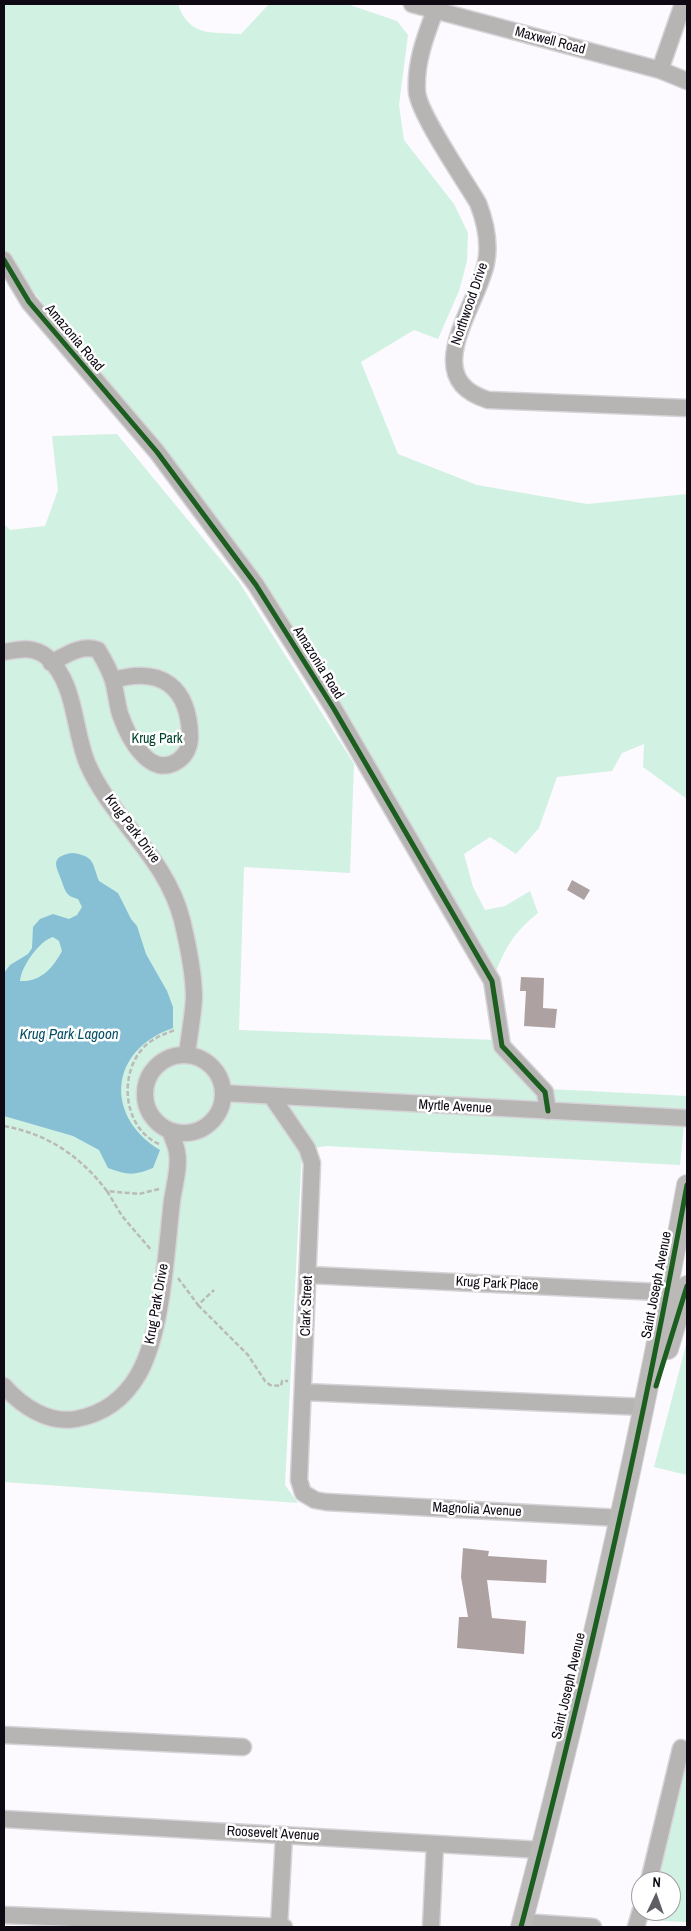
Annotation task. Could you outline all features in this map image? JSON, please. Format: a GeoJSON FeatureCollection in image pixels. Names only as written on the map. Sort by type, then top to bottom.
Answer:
{"type":"FeatureCollection","features":[{"type":"Feature","properties":{"kind":"main road","name":"Saint Joseph Avenue"},"geometry":{"type":"LineString","coordinates":[[636,1448],[680,1291],[687,1185]]}},
{"type":"Feature","properties":{"kind":"main road","name":"Saint Joseph Avenue"},"geometry":{"type":"LineString","coordinates":[[522,1925],[620,1518],[644,1407],[680,1291]]}},
{"type":"Feature","properties":{"kind":"street","name":"Maxwell Road"},"geometry":{"type":"LineString","coordinates":[[412,4],[660,70],[687,81]]}},
{"type":"Feature","properties":{"kind":"street"},"geometry":{"type":"LineString","coordinates":[[660,70],[683,4]]}},
{"type":"Feature","properties":{"kind":"street","name":"Northwood Drive"},"geometry":{"type":"LineString","coordinates":[[435,11],[420,59],[417,94],[425,114],[478,203],[484,218],[487,244],[483,276],[463,323],[454,352],[453,361],[464,386],[475,396],[488,400],[687,408]]}},
{"type":"Feature","properties":{"kind":"street","name":"Amazonia Road"},"geometry":{"type":"LineString","coordinates":[[4,260],[12,286],[29,302],[157,452],[256,585],[353,741],[492,981],[502,1046],[545,1092],[548,1111]]}},
{"type":"Feature","properties":{"kind":"street"},"geometry":{"type":"LineString","coordinates":[[51,663],[71,652],[89,647],[98,650],[113,680],[120,713],[131,740],[148,760],[162,766],[173,764],[185,756],[190,740],[188,708],[179,692],[165,681],[135,675],[113,680]]}},
{"type":"Feature","properties":{"kind":"street","name":"Krug Park Drive"},"geometry":{"type":"LineString","coordinates":[[4,652],[27,648],[46,656],[61,676],[73,708],[88,765],[98,784],[158,863],[177,903],[191,964],[194,998],[187,1055]]}},
{"type":"Feature","properties":{"kind":"street"},"geometry":{"type":"LineString","coordinates":[[187,1055],[201,1059],[212,1067],[220,1079],[223,1093],[221,1108],[212,1121],[200,1130],[167,1138],[160,1125],[150,1113],[145,1097],[146,1086],[156,1066],[175,1056],[187,1055]]}},
{"type":"Feature","properties":{"kind":"street","name":"Myrtle Avenue"},"geometry":{"type":"LineString","coordinates":[[223,1093],[272,1098],[687,1118]]}},
{"type":"Feature","properties":{"kind":"street","name":"Clark Street"},"geometry":{"type":"LineString","coordinates":[[272,1098],[307,1148],[312,1163],[309,1275],[299,1480],[303,1493],[315,1500],[334,1502]]}},
{"type":"Feature","properties":{"kind":"street","name":"Krug Park Drive"},"geometry":{"type":"LineString","coordinates":[[4,1386],[41,1415],[71,1420],[86,1417],[116,1403],[139,1374],[154,1338],[178,1153],[167,1138]]}},
{"type":"Feature","properties":{"kind":"street","name":"Krug Park Place"},"geometry":{"type":"LineString","coordinates":[[309,1275],[680,1291]]}},
{"type":"Feature","properties":{"kind":"street"},"geometry":{"type":"LineString","coordinates":[[304,1387],[644,1407]]}},
{"type":"Feature","properties":{"kind":"street","name":"Magnolia Avenue"},"geometry":{"type":"LineString","coordinates":[[334,1502],[620,1518]]}},
{"type":"Feature","properties":{"kind":"street"},"geometry":{"type":"LineString","coordinates":[[4,1735],[243,1747]]}},
{"type":"Feature","properties":{"kind":"street"},"geometry":{"type":"LineString","coordinates":[[651,1871],[681,1748]]}},
{"type":"Feature","properties":{"kind":"street","name":"Roosevelt Avenue"},"geometry":{"type":"LineString","coordinates":[[4,1819],[541,1850]]}},
{"type":"Feature","properties":{"kind":"street"},"geometry":{"type":"LineString","coordinates":[[279,1927],[284,1834]]}},
{"type":"Feature","properties":{"kind":"street"},"geometry":{"type":"LineString","coordinates":[[431,1927],[435,1844]]}},
{"type":"Feature","properties":{"kind":"street"},"geometry":{"type":"LineString","coordinates":[[4,1915],[284,1927]]}},
{"type":"Feature","properties":{"kind":"street"},"geometry":{"type":"LineString","coordinates":[[522,1925],[593,1927]]}},
{"type":"Feature","properties":{"kind":"path"},"geometry":{"type":"LineString","coordinates":[[167,1138],[148,1138],[133,1118],[128,1103],[128,1080],[136,1058],[145,1046],[154,1039],[177,1030]]}},
{"type":"Feature","properties":{"kind":"path"},"geometry":{"type":"LineString","coordinates":[[4,1126],[69,1151],[107,1191],[122,1216],[157,1257]]}},
{"type":"Feature","properties":{"kind":"path"},"geometry":{"type":"LineString","coordinates":[[107,1191],[139,1194],[151,1192],[166,1184]]}},
{"type":"Feature","properties":{"kind":"path"},"geometry":{"type":"LineString","coordinates":[[172,1272],[198,1305],[248,1355],[270,1385],[281,1386],[282,1381],[304,1387]]}},
{"type":"Feature","properties":{"kind":"path"},"geometry":{"type":"LineString","coordinates":[[198,1305],[214,1290]]}},
{"type":"Feature","properties":{"kind":"green space"},"geometry":{"type":"Polygon","coordinates":[[[4,4],[178,4],[188,22],[202,31],[241,34],[269,4],[347,4],[397,21],[408,35],[399,105],[404,140],[454,204],[468,233],[467,261],[459,291],[438,339],[414,330],[361,362],[398,454],[477,485],[587,504],[687,494],[687,799],[643,767],[644,744],[622,753],[612,771],[557,777],[539,828],[516,854],[490,837],[464,854],[473,887],[485,910],[505,906],[530,891],[538,913],[522,927],[511,941],[494,976],[255,578],[4,253],[4,4]]]}},
{"type":"Feature","properties":{"kind":"green space","name":"Krug Park"},"geometry":{"type":"Polygon","coordinates":[[[117,434],[239,582],[354,764],[350,873],[244,867],[239,1030],[496,1040],[504,1058],[516,1072],[523,1078],[549,1089],[687,1096],[680,1165],[326,1146],[302,1150],[285,1485],[298,1503],[4,1482],[4,524],[10,530],[45,526],[58,490],[52,436],[117,434]]]}},
{"type":"Feature","properties":{"kind":"green space"},"geometry":{"type":"Polygon","coordinates":[[[687,1341],[687,1475],[654,1467],[687,1341]]]}},
{"type":"Feature","properties":{"kind":"green space"},"geometry":{"type":"Polygon","coordinates":[[[687,1744],[687,1922],[664,1921],[681,1921],[681,1871],[655,1871],[687,1744]]]}},
{"type":"Feature","properties":{"kind":"water","name":"Krug Park Lagoon"},"geometry":{"type":"Polygon","coordinates":[[[72,853],[89,858],[92,861],[99,881],[118,893],[131,919],[137,926],[146,954],[167,991],[173,1007],[173,1028],[152,1038],[136,1052],[126,1067],[122,1084],[123,1102],[129,1120],[142,1136],[160,1150],[153,1168],[140,1172],[126,1173],[108,1168],[99,1150],[73,1136],[4,1116],[4,973],[10,965],[28,954],[32,948],[33,927],[40,919],[53,914],[69,919],[77,915],[82,907],[78,899],[71,897],[66,891],[58,872],[57,860],[64,855],[72,853]],[[53,937],[37,949],[27,962],[20,981],[34,979],[46,973],[62,951],[59,941],[53,937]]]}},
{"type":"Feature","properties":{"kind":"building"},"geometry":{"type":"Polygon","coordinates":[[[572,880],[590,890],[584,900],[567,890],[572,880]]]}},
{"type":"Feature","properties":{"kind":"building"},"geometry":{"type":"Polygon","coordinates":[[[521,977],[544,978],[543,1008],[557,1009],[555,1028],[524,1026],[526,991],[520,991],[521,977]]]}},
{"type":"Feature","properties":{"kind":"building"},"geometry":{"type":"Polygon","coordinates":[[[463,1548],[489,1551],[488,1556],[547,1560],[546,1583],[487,1580],[492,1618],[526,1621],[524,1654],[457,1648],[459,1617],[468,1617],[461,1577],[463,1548]]]}},
{"type":"Feature","properties":{"kind":"cycle path"},"geometry":{"type":"LineString","coordinates":[[4,260],[29,302],[157,452],[256,585],[334,709],[492,981],[502,1046],[545,1092],[548,1111]]}},
{"type":"Feature","properties":{"kind":"cycle path"},"geometry":{"type":"LineString","coordinates":[[521,1927],[568,1743],[632,1465],[687,1185]]}},
{"type":"Feature","properties":{"kind":"cycle path"},"geometry":{"type":"LineString","coordinates":[[656,1386],[687,1286]]}}]}
